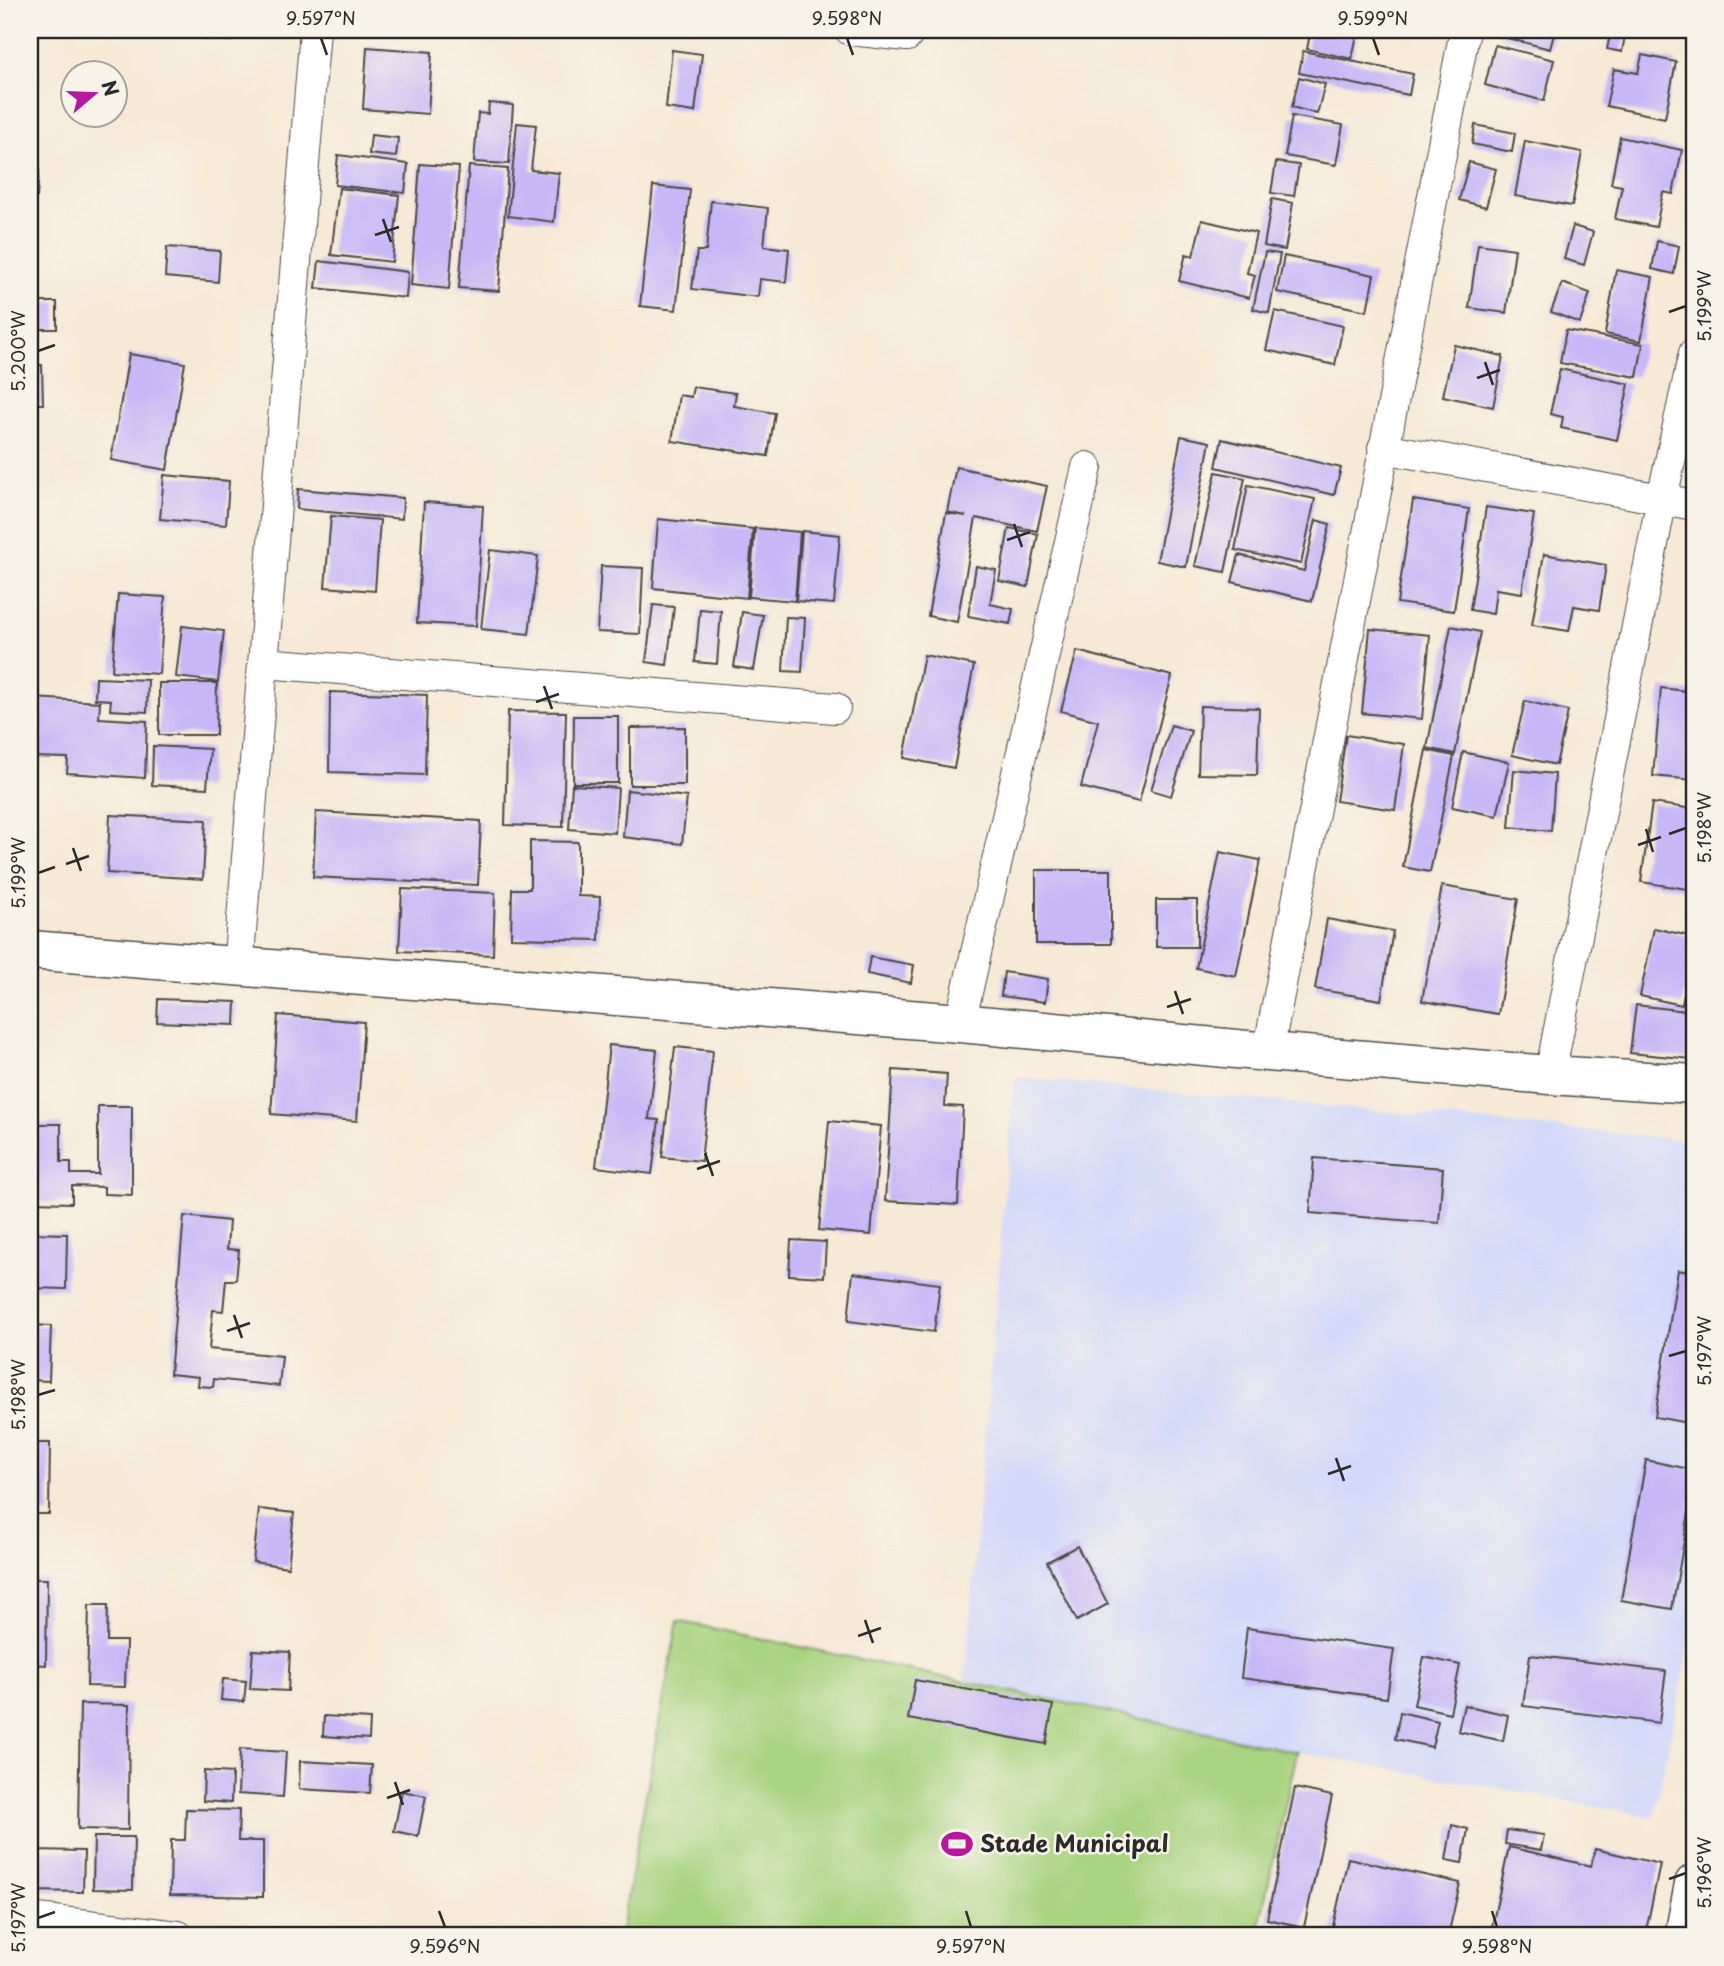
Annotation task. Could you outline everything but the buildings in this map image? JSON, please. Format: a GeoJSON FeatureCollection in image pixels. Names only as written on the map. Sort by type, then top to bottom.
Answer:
{"type":"FeatureCollection","features":[{"type":"Feature","properties":{"kind":"street"},"geometry":{"type":"LineString","coordinates":[[238,968],[315,30]]}},
{"type":"Feature","properties":{"kind":"street"},"geometry":{"type":"LineString","coordinates":[[850,30],[907,36]]}},
{"type":"Feature","properties":{"kind":"street"},"geometry":{"type":"LineString","coordinates":[[1268,1052],[1465,30]]}},
{"type":"Feature","properties":{"kind":"street"},"geometry":{"type":"LineString","coordinates":[[1550,1075],[1662,498],[1694,353]]}},
{"type":"Feature","properties":{"kind":"street"},"geometry":{"type":"LineString","coordinates":[[1383,448],[1694,505]]}},
{"type":"Feature","properties":{"kind":"street"},"geometry":{"type":"LineString","coordinates":[[960,1023],[1087,467]]}},
{"type":"Feature","properties":{"kind":"street"},"geometry":{"type":"LineString","coordinates":[[263,663],[835,708]]}},
{"type":"Feature","properties":{"kind":"street"},"geometry":{"type":"LineString","coordinates":[[30,950],[960,1023],[1550,1075],[1694,1084]]}},
{"type":"Feature","properties":{"kind":"street"},"geometry":{"type":"LineString","coordinates":[[1684,1936],[1694,1884]]}},
{"type":"Feature","properties":{"kind":"street"},"geometry":{"type":"LineString","coordinates":[[30,1918],[178,1936]]}},
{"type":"Feature","properties":{"kind":"shaded area"},"geometry":{"type":"Polygon","coordinates":[[[1014,1077],[1694,1141],[1694,1626],[1654,1817],[1297,1752],[965,1680],[1014,1077]]]}},
{"type":"Feature","properties":{"kind":"green space","name":"Stade Municipal"},"geometry":{"type":"Polygon","coordinates":[[[678,1621],[1297,1752],[1257,1936],[620,1936],[678,1621]]]}},
{"type":"Feature","properties":{"kind":"place","name":"Stade Municipal"},"geometry":{"type":"Point","coordinates":[957,1844]}}]}
